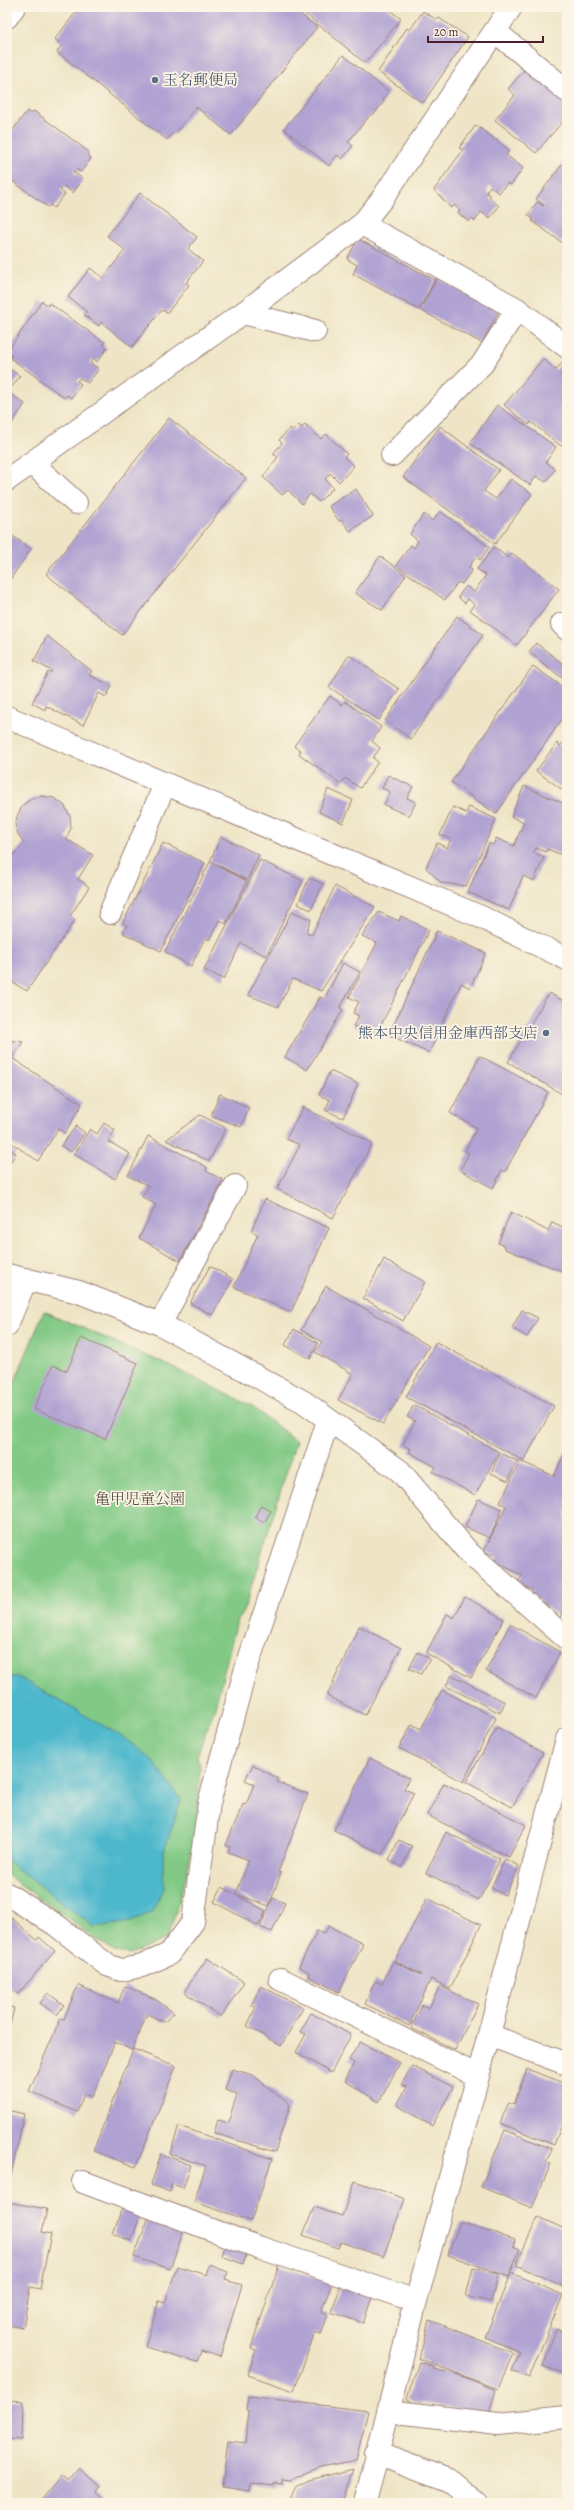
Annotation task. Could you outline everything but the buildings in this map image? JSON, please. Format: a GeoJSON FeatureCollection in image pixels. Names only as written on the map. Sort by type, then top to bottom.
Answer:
{"type":"FeatureCollection","features":[{"type":"Feature","properties":{"kind":"street"},"geometry":{"type":"LineString","coordinates":[[7,17],[14,7]]}},
{"type":"Feature","properties":{"kind":"street"},"geometry":{"type":"LineString","coordinates":[[7,480],[243,313],[362,224],[382,199],[496,32],[511,7]]}},
{"type":"Feature","properties":{"kind":"street"},"geometry":{"type":"LineString","coordinates":[[496,32],[567,91]]}},
{"type":"Feature","properties":{"kind":"street"},"geometry":{"type":"LineString","coordinates":[[362,224],[517,309],[567,347]]}},
{"type":"Feature","properties":{"kind":"street"},"geometry":{"type":"LineString","coordinates":[[392,455],[483,363],[517,309]]}},
{"type":"Feature","properties":{"kind":"street"},"geometry":{"type":"LineString","coordinates":[[243,313],[315,331]]}},
{"type":"Feature","properties":{"kind":"street"},"geometry":{"type":"LineString","coordinates":[[32,463],[76,502]]}},
{"type":"Feature","properties":{"kind":"street"},"geometry":{"type":"LineString","coordinates":[[7,717],[481,917],[567,959]]}},
{"type":"Feature","properties":{"kind":"street"},"geometry":{"type":"LineString","coordinates":[[110,913],[165,784]]}},
{"type":"Feature","properties":{"kind":"street"},"geometry":{"type":"LineString","coordinates":[[160,1324],[235,1186]]}},
{"type":"Feature","properties":{"kind":"street"},"geometry":{"type":"LineString","coordinates":[[7,1325],[17,1277],[78,1292],[160,1324],[304,1402],[328,1421],[400,1471],[469,1553],[567,1640]]}},
{"type":"Feature","properties":{"kind":"street"},"geometry":{"type":"LineString","coordinates":[[7,1894],[56,1925],[107,1965],[122,1970],[142,1966],[169,1954],[193,1922],[209,1803],[245,1672],[328,1421]]}},
{"type":"Feature","properties":{"kind":"street"},"geometry":{"type":"LineString","coordinates":[[365,2503],[376,2453],[416,2301],[478,2076],[567,1739]]}},
{"type":"Feature","properties":{"kind":"street"},"geometry":{"type":"LineString","coordinates":[[280,1978],[478,2076]]}},
{"type":"Feature","properties":{"kind":"street"},"geometry":{"type":"LineString","coordinates":[[489,2035],[567,2064]]}},
{"type":"Feature","properties":{"kind":"street"},"geometry":{"type":"LineString","coordinates":[[83,2182],[258,2247],[416,2301]]}},
{"type":"Feature","properties":{"kind":"street"},"geometry":{"type":"LineString","coordinates":[[388,2411],[498,2424],[567,2417]]}},
{"type":"Feature","properties":{"kind":"street"},"geometry":{"type":"LineString","coordinates":[[376,2453],[451,2480],[477,2503]]}},
{"type":"Feature","properties":{"kind":"green space","name":"亀甲児童公園"},"geometry":{"type":"Polygon","coordinates":[[[44,1311],[170,1366],[253,1407],[296,1441],[246,1604],[236,1625],[215,1707],[197,1756],[200,1766],[197,1825],[187,1873],[168,1938],[132,1954],[114,1952],[7,1875],[7,1400],[44,1311]]]}},
{"type":"Feature","properties":{"kind":"water"},"geometry":{"type":"Polygon","coordinates":[[[7,1677],[18,1677],[123,1737],[152,1760],[181,1800],[163,1855],[164,1888],[151,1913],[125,1923],[94,1927],[7,1861],[7,1677]]]}},
{"type":"Feature","properties":{"kind":"place","name":"玉名郵便局"},"geometry":{"type":"Point","coordinates":[155,80]}},
{"type":"Feature","properties":{"kind":"place","name":"熊本中央信用金庫西部支店"},"geometry":{"type":"Point","coordinates":[546,1033]}}]}
